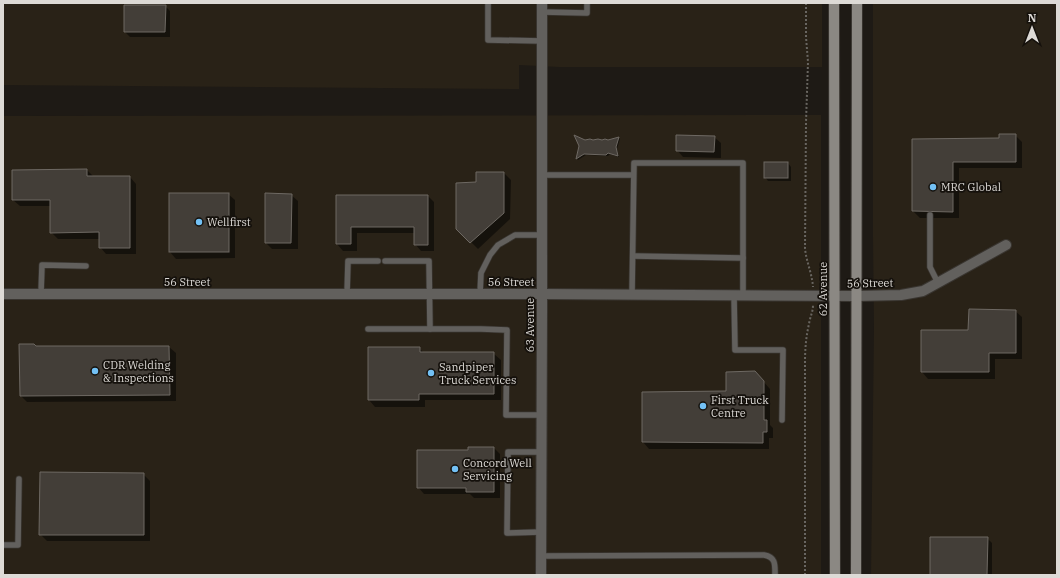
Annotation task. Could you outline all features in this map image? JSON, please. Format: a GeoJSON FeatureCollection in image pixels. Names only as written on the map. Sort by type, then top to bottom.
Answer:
{"type":"FeatureCollection","features":[{"type":"Feature","properties":{"kind":"main road","name":"62 Avenue"},"geometry":{"type":"LineString","coordinates":[[834,3],[835,575]]}},
{"type":"Feature","properties":{"kind":"main road"},"geometry":{"type":"LineString","coordinates":[[856,575],[857,3]]}},
{"type":"Feature","properties":{"kind":"street","name":"63 Avenue"},"geometry":{"type":"LineString","coordinates":[[541,575],[542,8]]}},
{"type":"Feature","properties":{"kind":"street","name":"56 Street"},"geometry":{"type":"LineString","coordinates":[[3,294],[901,295],[924,291],[1006,245]]}},
{"type":"Feature","properties":{"kind":"lane"},"geometry":{"type":"LineString","coordinates":[[488,3],[488,40],[542,41]]}},
{"type":"Feature","properties":{"kind":"lane"},"geometry":{"type":"LineString","coordinates":[[542,8],[587,13],[587,3]]}},
{"type":"Feature","properties":{"kind":"lane"},"geometry":{"type":"LineString","coordinates":[[632,294],[634,163],[743,163],[743,258],[738,295],[735,350],[783,350],[782,420]]}},
{"type":"Feature","properties":{"kind":"lane"},"geometry":{"type":"LineString","coordinates":[[542,175],[634,175]]}},
{"type":"Feature","properties":{"kind":"lane"},"geometry":{"type":"LineString","coordinates":[[930,215],[930,267],[938,282]]}},
{"type":"Feature","properties":{"kind":"lane"},"geometry":{"type":"LineString","coordinates":[[480,294],[481,273],[490,255],[498,245],[515,235],[542,235]]}},
{"type":"Feature","properties":{"kind":"lane"},"geometry":{"type":"LineString","coordinates":[[633,256],[743,258]]}},
{"type":"Feature","properties":{"kind":"lane"},"geometry":{"type":"LineString","coordinates":[[348,294],[348,261],[378,261]]}},
{"type":"Feature","properties":{"kind":"lane"},"geometry":{"type":"LineString","coordinates":[[385,261],[430,261],[430,329]]}},
{"type":"Feature","properties":{"kind":"lane"},"geometry":{"type":"LineString","coordinates":[[41,294],[42,265],[86,266]]}},
{"type":"Feature","properties":{"kind":"lane"},"geometry":{"type":"LineString","coordinates":[[368,329],[507,330],[506,415],[542,415]]}},
{"type":"Feature","properties":{"kind":"lane"},"geometry":{"type":"LineString","coordinates":[[541,452],[508,452],[507,533],[541,532]]}},
{"type":"Feature","properties":{"kind":"lane"},"geometry":{"type":"LineString","coordinates":[[3,545],[18,545],[19,479]]}},
{"type":"Feature","properties":{"kind":"lane"},"geometry":{"type":"LineString","coordinates":[[541,556],[764,555],[769,556],[773,560],[775,565],[775,575]]}},
{"type":"Feature","properties":{"kind":"path"},"geometry":{"type":"LineString","coordinates":[[806,3],[808,62],[805,248],[812,280]]}},
{"type":"Feature","properties":{"kind":"path"},"geometry":{"type":"LineString","coordinates":[[805,575],[805,362],[806,339],[813,310]]}},
{"type":"Feature","properties":{"kind":"shaded area"},"geometry":{"type":"Polygon","coordinates":[[[3,3],[822,3],[822,67],[559,67],[519,65],[519,89],[3,85],[3,3]]]}},
{"type":"Feature","properties":{"kind":"shaded area"},"geometry":{"type":"Polygon","coordinates":[[[873,3],[1057,3],[1057,575],[871,575],[874,328],[873,3]]]}},
{"type":"Feature","properties":{"kind":"shaded area"},"geometry":{"type":"Polygon","coordinates":[[[821,115],[821,575],[3,575],[3,116],[821,115]]]}},
{"type":"Feature","properties":{"kind":"building"},"geometry":{"type":"Polygon","coordinates":[[[124,5],[166,5],[165,32],[124,32],[124,5]]]}},
{"type":"Feature","properties":{"kind":"building","name":"MRC Global"},"geometry":{"type":"Polygon","coordinates":[[[999,134],[1016,134],[1016,162],[953,162],[953,212],[912,211],[912,139],[999,138],[999,134]]]}},
{"type":"Feature","properties":{"kind":"building"},"geometry":{"type":"Polygon","coordinates":[[[574,135],[585,140],[608,140],[619,137],[616,147],[618,156],[608,153],[606,155],[584,154],[576,159],[579,146],[574,135]]]}},
{"type":"Feature","properties":{"kind":"building"},"geometry":{"type":"Polygon","coordinates":[[[676,135],[715,136],[714,152],[676,151],[676,135]]]}},
{"type":"Feature","properties":{"kind":"building"},"geometry":{"type":"Polygon","coordinates":[[[764,162],[788,162],[788,178],[764,178],[764,162]]]}},
{"type":"Feature","properties":{"kind":"building"},"geometry":{"type":"Polygon","coordinates":[[[87,169],[87,176],[130,176],[130,248],[99,248],[99,232],[50,233],[50,200],[12,200],[12,170],[87,169]]]}},
{"type":"Feature","properties":{"kind":"building"},"geometry":{"type":"Polygon","coordinates":[[[476,172],[504,172],[504,213],[470,243],[456,229],[456,183],[476,182],[476,172]]]}},
{"type":"Feature","properties":{"kind":"building","name":"Wellfirst"},"geometry":{"type":"Polygon","coordinates":[[[169,193],[229,193],[229,252],[169,252],[169,193]]]}},
{"type":"Feature","properties":{"kind":"building"},"geometry":{"type":"Polygon","coordinates":[[[265,193],[292,194],[291,243],[265,243],[265,193]]]}},
{"type":"Feature","properties":{"kind":"building"},"geometry":{"type":"Polygon","coordinates":[[[336,195],[428,195],[428,245],[414,245],[414,227],[351,227],[351,244],[336,244],[336,195]]]}},
{"type":"Feature","properties":{"kind":"building"},"geometry":{"type":"Polygon","coordinates":[[[969,309],[1016,310],[1016,353],[989,353],[989,372],[921,372],[921,330],[968,330],[969,309]]]}},
{"type":"Feature","properties":{"kind":"building","name":"CDR Welding & Inspections"},"geometry":{"type":"Polygon","coordinates":[[[19,344],[34,344],[36,346],[169,346],[170,395],[20,396],[19,344]]]}},
{"type":"Feature","properties":{"kind":"building","name":"Sandpiper Truck Services"},"geometry":{"type":"Polygon","coordinates":[[[368,347],[420,347],[420,352],[494,352],[494,394],[419,394],[419,400],[368,400],[368,347]]]}},
{"type":"Feature","properties":{"kind":"building","name":"First Truck Centre"},"geometry":{"type":"Polygon","coordinates":[[[755,371],[764,381],[764,420],[767,420],[767,432],[763,432],[763,443],[642,442],[642,392],[726,391],[726,372],[755,371]]]}},
{"type":"Feature","properties":{"kind":"building","name":"Concord Well Servicing"},"geometry":{"type":"Polygon","coordinates":[[[468,447],[494,447],[494,492],[466,492],[466,488],[417,488],[417,450],[468,450],[468,447]]]}},
{"type":"Feature","properties":{"kind":"building"},"geometry":{"type":"Polygon","coordinates":[[[40,472],[144,473],[144,535],[39,535],[40,472]]]}},
{"type":"Feature","properties":{"kind":"building"},"geometry":{"type":"Polygon","coordinates":[[[930,537],[988,537],[987,575],[930,575],[930,537]]]}},
{"type":"Feature","properties":{"kind":"place","name":"MRC Global"},"geometry":{"type":"Point","coordinates":[933,187]}},
{"type":"Feature","properties":{"kind":"place","name":"Wellfirst"},"geometry":{"type":"Point","coordinates":[199,222]}},
{"type":"Feature","properties":{"kind":"place","name":"CDR Welding & Inspections"},"geometry":{"type":"Point","coordinates":[95,371]}},
{"type":"Feature","properties":{"kind":"place","name":"Sandpiper Truck Services"},"geometry":{"type":"Point","coordinates":[431,373]}},
{"type":"Feature","properties":{"kind":"place","name":"First Truck Centre"},"geometry":{"type":"Point","coordinates":[703,406]}},
{"type":"Feature","properties":{"kind":"place","name":"Concord Well Servicing"},"geometry":{"type":"Point","coordinates":[455,469]}}]}
